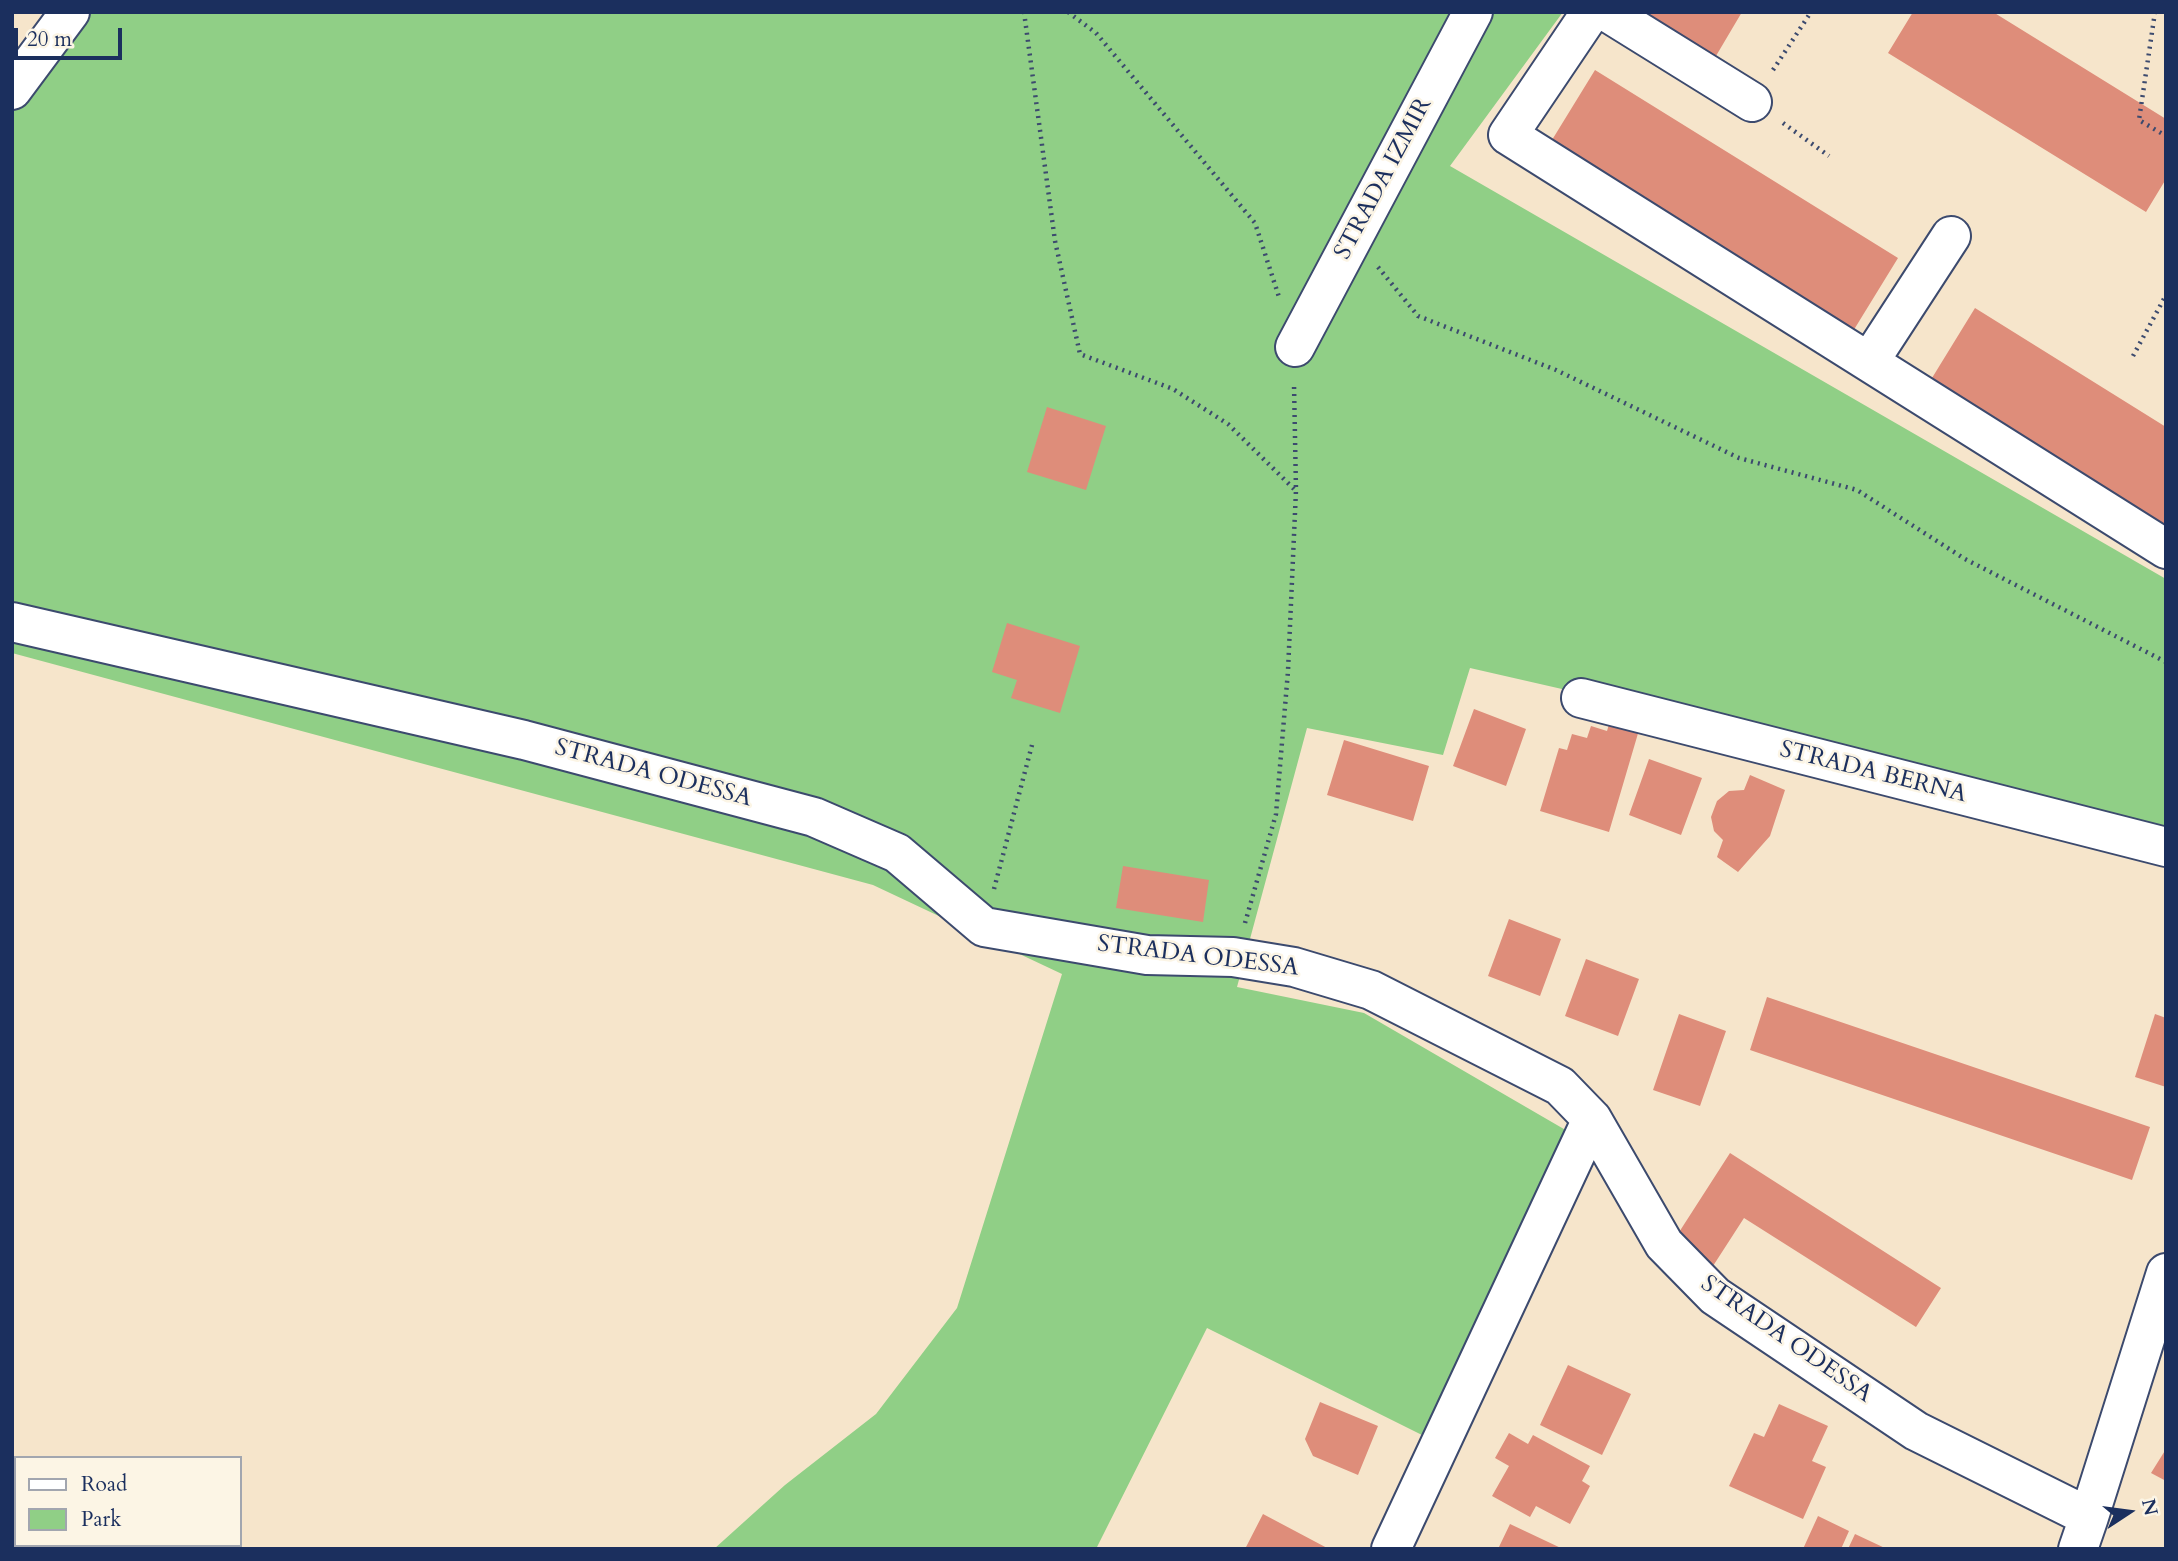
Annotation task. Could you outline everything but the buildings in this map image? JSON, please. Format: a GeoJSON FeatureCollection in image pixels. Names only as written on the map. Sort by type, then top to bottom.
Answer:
{"type":"FeatureCollection","features":[{"type":"Feature","properties":{"kind":"street"},"geometry":{"type":"LineString","coordinates":[[12,90],[70,12]]}},
{"type":"Feature","properties":{"kind":"street","name":"STRADA IZMIR"},"geometry":{"type":"LineString","coordinates":[[1295,347],[1474,12]]}},
{"type":"Feature","properties":{"kind":"street"},"geometry":{"type":"LineString","coordinates":[[1591,12],[1508,135],[2166,549]]}},
{"type":"Feature","properties":{"kind":"street"},"geometry":{"type":"LineString","coordinates":[[1607,12],[1752,102]]}},
{"type":"Feature","properties":{"kind":"street"},"geometry":{"type":"LineString","coordinates":[[1869,362],[1951,236]]}},
{"type":"Feature","properties":{"kind":"street","name":"STRADA ODESSA"},"geometry":{"type":"LineString","coordinates":[[12,622],[524,740],[814,817],[897,853],[984,927],[1147,955],[1233,957],[1294,967],[1371,990],[1560,1086],[1592,1119],[1664,1244],[1715,1296],[1916,1431],[2083,1533]]}},
{"type":"Feature","properties":{"kind":"street","name":"STRADA BERNA"},"geometry":{"type":"LineString","coordinates":[[1581,698],[2166,847]]}},
{"type":"Feature","properties":{"kind":"street"},"geometry":{"type":"LineString","coordinates":[[1391,1549],[1592,1119]]}},
{"type":"Feature","properties":{"kind":"street"},"geometry":{"type":"LineString","coordinates":[[2083,1533],[2166,1273]]}},
{"type":"Feature","properties":{"kind":"path"},"geometry":{"type":"LineString","coordinates":[[1024,12],[1055,241],[1080,354],[1173,389],[1228,424],[1296,490]]}},
{"type":"Feature","properties":{"kind":"path"},"geometry":{"type":"LineString","coordinates":[[1068,12],[1096,33],[1255,223],[1295,347],[1296,490],[1288,671],[1276,814],[1257,886],[1233,957]]}},
{"type":"Feature","properties":{"kind":"path"},"geometry":{"type":"LineString","coordinates":[[1811,12],[1752,102],[1829,156]]}},
{"type":"Feature","properties":{"kind":"path"},"geometry":{"type":"LineString","coordinates":[[2155,12],[2138,120],[2166,136]]}},
{"type":"Feature","properties":{"kind":"path"},"geometry":{"type":"LineString","coordinates":[[1353,237],[1418,316],[1556,370],[1739,458],[1857,490],[1965,559],[2166,662]]}},
{"type":"Feature","properties":{"kind":"path"},"geometry":{"type":"LineString","coordinates":[[2133,356],[2166,295]]}},
{"type":"Feature","properties":{"kind":"path"},"geometry":{"type":"LineString","coordinates":[[984,927],[1032,745]]}},
{"type":"Feature","properties":{"kind":"green space"},"geometry":{"type":"Polygon","coordinates":[[[56,12],[1563,12],[1450,166],[2166,579],[2166,827],[1470,668],[1443,755],[1307,728],[1237,987],[1364,1013],[1569,1132],[1426,1437],[1207,1328],[1096,1549],[714,1549],[785,1485],[876,1414],[957,1308],[1062,974],[873,885],[12,653],[12,73],[56,12]]]}}]}
